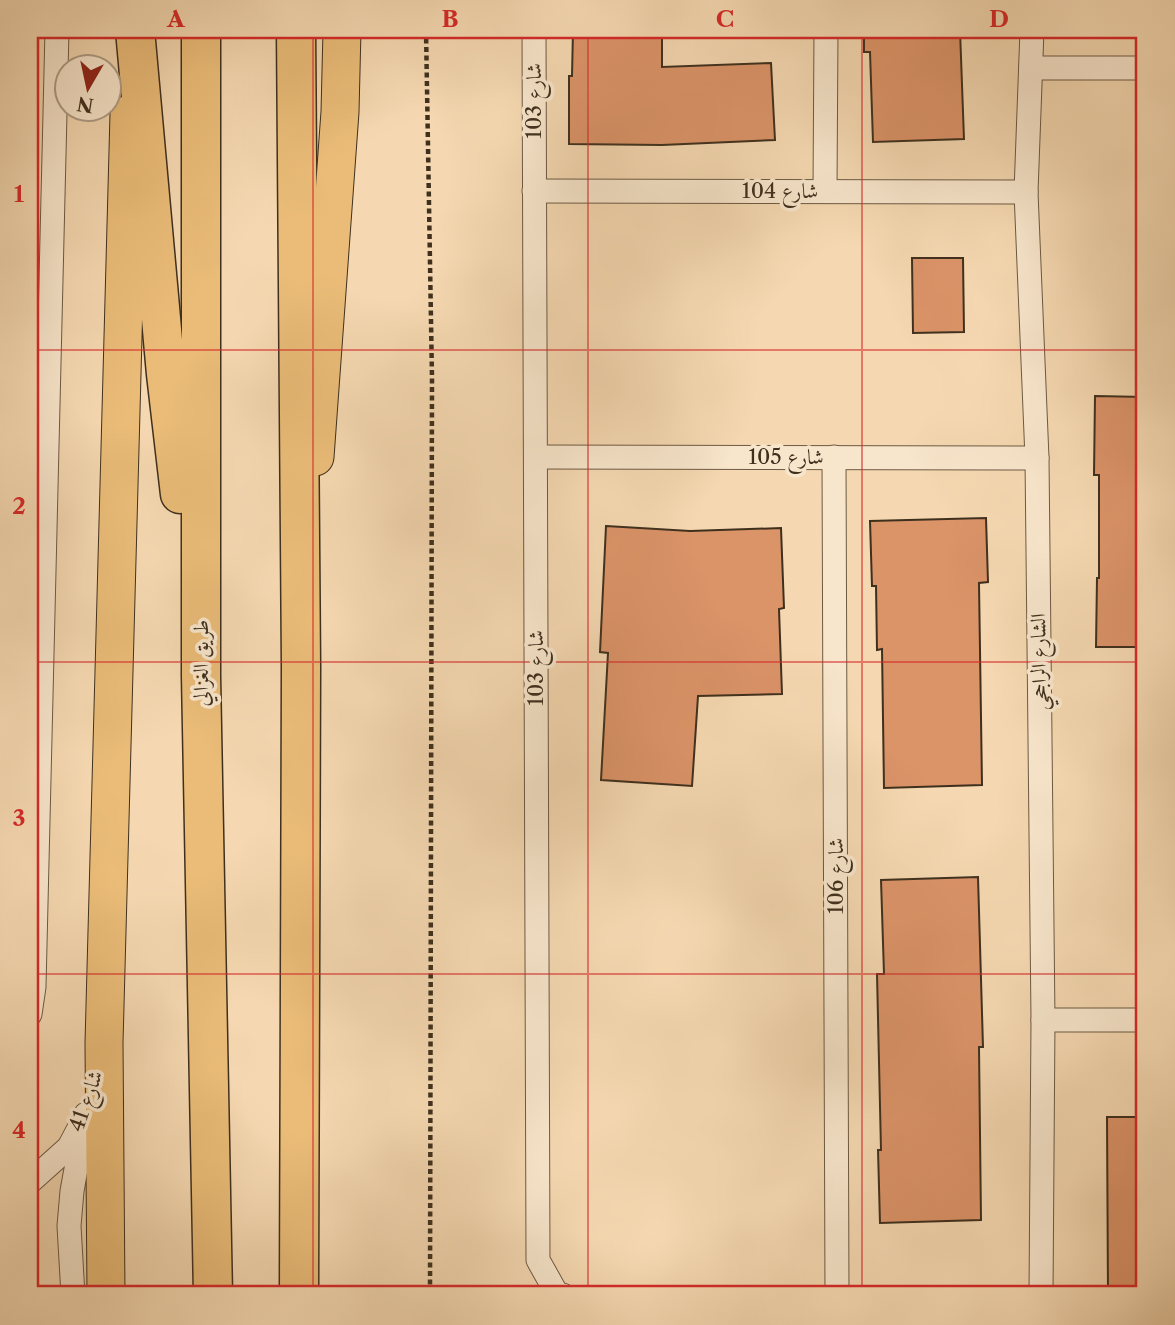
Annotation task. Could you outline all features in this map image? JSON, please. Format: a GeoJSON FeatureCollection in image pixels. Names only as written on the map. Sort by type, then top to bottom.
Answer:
{"type":"FeatureCollection","features":[{"type":"Feature","properties":{"kind":"highway"},"geometry":{"type":"LineString","coordinates":[[133,30],[166,374],[201,676]]}},
{"type":"Feature","properties":{"kind":"highway","name":"طريق الغزالي"},"geometry":{"type":"LineString","coordinates":[[201,30],[201,676],[213,1295]]}},
{"type":"Feature","properties":{"kind":"highway"},"geometry":{"type":"LineString","coordinates":[[296,30],[301,668],[299,1295]]}},
{"type":"Feature","properties":{"kind":"main road"},"geometry":{"type":"LineString","coordinates":[[106,1295],[104,1043],[133,30]]}},
{"type":"Feature","properties":{"kind":"main road"},"geometry":{"type":"LineString","coordinates":[[301,668],[340,111],[342,30]]}},
{"type":"Feature","properties":{"kind":"street"},"geometry":{"type":"LineString","coordinates":[[30,1014],[34,987],[57,30]]}},
{"type":"Feature","properties":{"kind":"street","name":"شارع 103"},"geometry":{"type":"LineString","coordinates":[[534,30],[538,1260],[560,1294]]}},
{"type":"Feature","properties":{"kind":"street"},"geometry":{"type":"LineString","coordinates":[[825,191],[826,30]]}},
{"type":"Feature","properties":{"kind":"street","name":"الشارع الراجحي"},"geometry":{"type":"LineString","coordinates":[[1032,30],[1026,192],[1037,458],[1043,1020],[1041,1295]]}},
{"type":"Feature","properties":{"kind":"street"},"geometry":{"type":"LineString","coordinates":[[1031,68],[1145,68]]}},
{"type":"Feature","properties":{"kind":"street","name":"شارع 104"},"geometry":{"type":"LineString","coordinates":[[534,191],[1026,192]]}},
{"type":"Feature","properties":{"kind":"street","name":"شارع 105"},"geometry":{"type":"LineString","coordinates":[[536,457],[1037,458]]}},
{"type":"Feature","properties":{"kind":"street","name":"شارع 106"},"geometry":{"type":"LineString","coordinates":[[834,457],[837,1295]]}},
{"type":"Feature","properties":{"kind":"street"},"geometry":{"type":"LineString","coordinates":[[1043,1020],[1145,1020]]}},
{"type":"Feature","properties":{"kind":"street","name":"شارع 41"},"geometry":{"type":"LineString","coordinates":[[30,1182],[69,1147],[86,1114],[104,1043]]}},
{"type":"Feature","properties":{"kind":"street"},"geometry":{"type":"LineString","coordinates":[[73,1295],[69,1226],[72,1191],[86,1114]]}},
{"type":"Feature","properties":{"kind":"path"},"geometry":{"type":"LineString","coordinates":[[426,30],[432,378],[430,1295],[560,1294]]}},
{"type":"Feature","properties":{"kind":"building"},"geometry":{"type":"Polygon","coordinates":[[[573,30],[662,30],[662,67],[771,63],[775,140],[662,145],[569,144],[569,76],[572,76],[573,30]]]}},
{"type":"Feature","properties":{"kind":"building"},"geometry":{"type":"Polygon","coordinates":[[[864,30],[960,30],[964,139],[873,142],[870,52],[864,52],[864,30]]]}},
{"type":"Feature","properties":{"kind":"building"},"geometry":{"type":"Polygon","coordinates":[[[912,258],[963,258],[964,332],[913,333],[912,258]]]}},
{"type":"Feature","properties":{"kind":"building"},"geometry":{"type":"Polygon","coordinates":[[[1095,396],[1145,397],[1145,647],[1096,647],[1099,475],[1094,475],[1095,396]]]}},
{"type":"Feature","properties":{"kind":"building"},"geometry":{"type":"Polygon","coordinates":[[[986,518],[988,582],[979,583],[982,785],[884,788],[882,649],[877,650],[876,586],[872,586],[870,521],[986,518]]]}},
{"type":"Feature","properties":{"kind":"building"},"geometry":{"type":"Polygon","coordinates":[[[606,526],[690,531],[781,528],[784,608],[779,609],[782,694],[698,696],[692,786],[601,780],[608,653],[600,652],[606,526]]]}},
{"type":"Feature","properties":{"kind":"building"},"geometry":{"type":"Polygon","coordinates":[[[978,877],[983,1047],[979,1047],[981,1220],[880,1223],[877,974],[884,974],[881,880],[978,877]]]}},
{"type":"Feature","properties":{"kind":"building"},"geometry":{"type":"Polygon","coordinates":[[[1107,1117],[1145,1117],[1145,1295],[1108,1295],[1107,1117]]]}}]}
